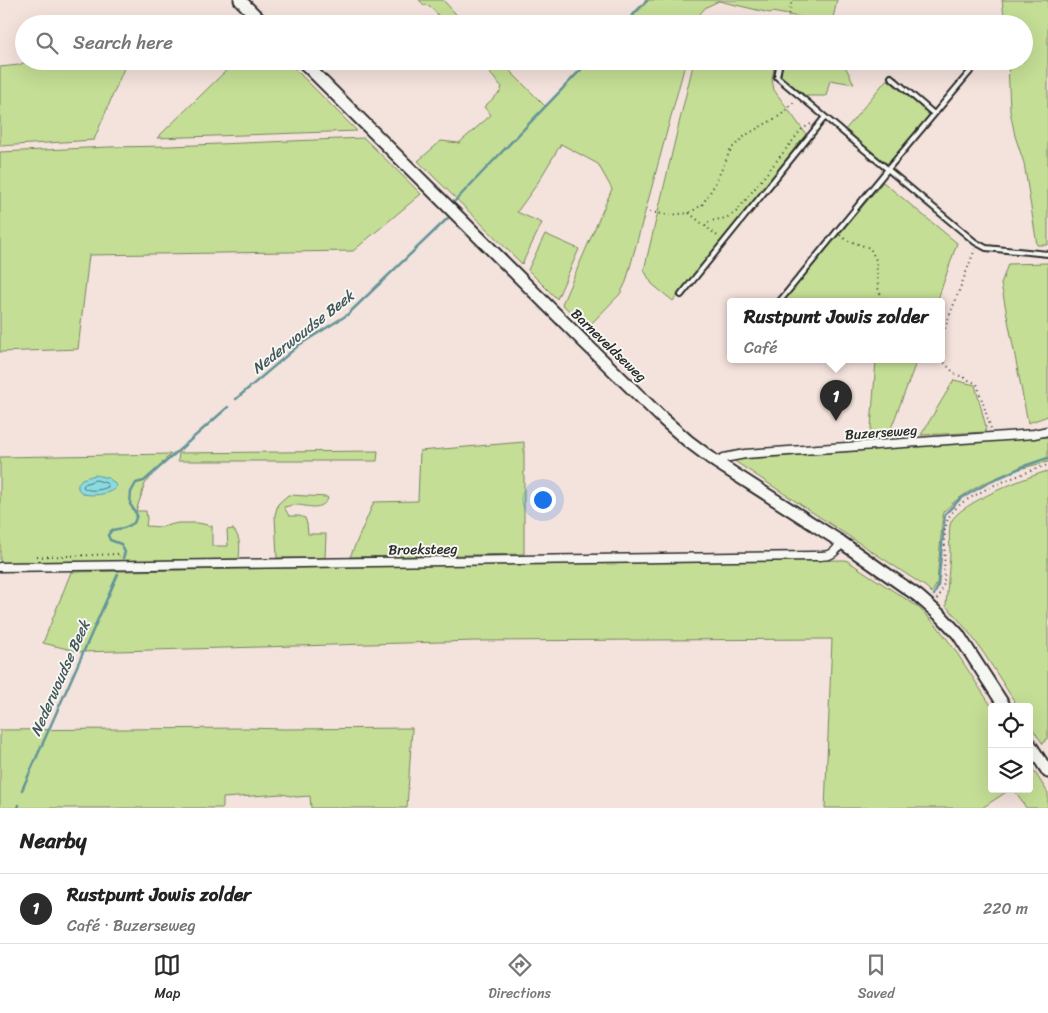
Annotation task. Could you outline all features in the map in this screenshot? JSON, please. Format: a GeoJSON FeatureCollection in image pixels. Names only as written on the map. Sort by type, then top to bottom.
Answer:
{"type":"FeatureCollection","features":[{"type":"Feature","properties":{"kind":"main road"},"geometry":{"type":"LineString","coordinates":[[240,0],[255,15]]}},
{"type":"Feature","properties":{"kind":"main road","name":"Barneveldseweg"},"geometry":{"type":"LineString","coordinates":[[311,70],[589,347],[688,441],[716,462],[841,542],[918,596],[929,610],[942,617],[958,634],[1002,703]]}},
{"type":"Feature","properties":{"kind":"main road"},"geometry":{"type":"LineString","coordinates":[[1032,748],[1048,772]]}},
{"type":"Feature","properties":{"kind":"street","name":"Buzerseweg"},"geometry":{"type":"LineString","coordinates":[[716,462],[724,458],[745,454],[1034,434],[1048,431]]}},
{"type":"Feature","properties":{"kind":"street","name":"Broeksteeg"},"geometry":{"type":"LineString","coordinates":[[0,567],[826,556],[832,554],[841,542]]}},
{"type":"Feature","properties":{"kind":"lane"},"geometry":{"type":"LineString","coordinates":[[778,70],[777,76],[977,244],[986,248],[1048,254]]}},
{"type":"Feature","properties":{"kind":"lane"},"geometry":{"type":"LineString","coordinates":[[781,298],[971,70]]}},
{"type":"Feature","properties":{"kind":"lane"},"geometry":{"type":"LineString","coordinates":[[891,76],[934,114]]}},
{"type":"Feature","properties":{"kind":"lane"},"geometry":{"type":"LineString","coordinates":[[681,295],[825,117]]}},
{"type":"Feature","properties":{"kind":"path"},"geometry":{"type":"LineString","coordinates":[[788,15],[792,0]]}},
{"type":"Feature","properties":{"kind":"path"},"geometry":{"type":"LineString","coordinates":[[650,212],[669,215],[689,213],[702,204],[714,186],[731,149],[746,135],[781,115],[800,96]]}},
{"type":"Feature","properties":{"kind":"path"},"geometry":{"type":"LineString","coordinates":[[705,226],[710,222],[726,218],[736,212],[802,129],[814,123],[820,113]]}},
{"type":"Feature","properties":{"kind":"path"},"geometry":{"type":"LineString","coordinates":[[689,213],[724,242]]}},
{"type":"Feature","properties":{"kind":"path"},"geometry":{"type":"LineString","coordinates":[[836,231],[846,240],[870,248],[876,260],[878,288],[882,298]]}},
{"type":"Feature","properties":{"kind":"path"},"geometry":{"type":"LineString","coordinates":[[945,328],[977,244]]}},
{"type":"Feature","properties":{"kind":"path"},"geometry":{"type":"LineString","coordinates":[[945,363],[954,373],[977,384],[993,436]]}},
{"type":"Feature","properties":{"kind":"path"},"geometry":{"type":"LineString","coordinates":[[929,610],[941,594],[944,583],[945,530],[948,518],[954,510],[963,502],[992,486],[1048,465]]}},
{"type":"Feature","properties":{"kind":"path"},"geometry":{"type":"LineString","coordinates":[[37,557],[120,554],[114,566]]}},
{"type":"Feature","properties":{"kind":"green space"},"geometry":{"type":"Polygon","coordinates":[[[419,0],[443,0],[457,15],[438,15],[430,6],[424,5],[419,0]]]}},
{"type":"Feature","properties":{"kind":"green space"},"geometry":{"type":"Polygon","coordinates":[[[649,0],[837,0],[834,15],[770,13],[719,1],[706,7],[699,15],[635,15],[649,0]]]}},
{"type":"Feature","properties":{"kind":"green space"},"geometry":{"type":"Polygon","coordinates":[[[1002,0],[1048,0],[1048,245],[1037,245],[1024,163],[1015,136],[1010,111],[1008,70],[1033,70],[1033,15],[1004,15],[1002,0]]]}},
{"type":"Feature","properties":{"kind":"green space"},"geometry":{"type":"Polygon","coordinates":[[[15,65],[15,70],[123,70],[94,140],[0,146],[0,67],[15,65]]]}},
{"type":"Feature","properties":{"kind":"green space"},"geometry":{"type":"Polygon","coordinates":[[[227,70],[296,70],[357,131],[157,138],[227,70]]]}},
{"type":"Feature","properties":{"kind":"green space"},"geometry":{"type":"Polygon","coordinates":[[[487,70],[509,70],[546,107],[581,70],[684,70],[626,282],[620,294],[587,328],[562,304],[612,189],[598,164],[561,144],[535,187],[517,212],[542,223],[522,264],[418,161],[441,141],[459,143],[491,115],[484,107],[500,92],[502,87],[487,70]]]}},
{"type":"Feature","properties":{"kind":"green space"},"geometry":{"type":"Polygon","coordinates":[[[692,70],[774,70],[772,79],[774,90],[806,134],[673,301],[652,284],[644,270],[692,70]]]}},
{"type":"Feature","properties":{"kind":"green space"},"geometry":{"type":"Polygon","coordinates":[[[781,70],[847,70],[854,84],[830,80],[826,96],[806,96],[780,75],[781,70]]]}},
{"type":"Feature","properties":{"kind":"green space"},"geometry":{"type":"Polygon","coordinates":[[[887,79],[930,115],[890,162],[886,163],[845,130],[887,79]]]}},
{"type":"Feature","properties":{"kind":"green space"},"geometry":{"type":"Polygon","coordinates":[[[364,138],[421,194],[353,251],[89,255],[78,349],[0,352],[0,152],[364,138]]]}},
{"type":"Feature","properties":{"kind":"green space"},"geometry":{"type":"Polygon","coordinates":[[[883,182],[957,243],[938,298],[785,298],[883,182]]]}},
{"type":"Feature","properties":{"kind":"green space"},"geometry":{"type":"Polygon","coordinates":[[[545,234],[579,249],[557,299],[528,270],[545,234]]]}},
{"type":"Feature","properties":{"kind":"green space"},"geometry":{"type":"Polygon","coordinates":[[[1048,263],[1048,416],[1028,423],[1001,284],[1008,264],[1048,263]]]}},
{"type":"Feature","properties":{"kind":"green space"},"geometry":{"type":"Polygon","coordinates":[[[876,363],[916,363],[887,439],[870,441],[876,363]]]}},
{"type":"Feature","properties":{"kind":"green space"},"geometry":{"type":"Polygon","coordinates":[[[954,380],[975,385],[986,427],[985,432],[921,435],[954,380]]]}},
{"type":"Feature","properties":{"kind":"green space"},"geometry":{"type":"Polygon","coordinates":[[[1048,437],[1048,462],[1025,467],[992,480],[958,499],[943,512],[937,583],[932,593],[926,587],[733,460],[1048,437]]]}},
{"type":"Feature","properties":{"kind":"green space"},"geometry":{"type":"Polygon","coordinates":[[[524,442],[524,554],[350,557],[374,502],[418,501],[420,451],[524,442]]]}},
{"type":"Feature","properties":{"kind":"green space"},"geometry":{"type":"Polygon","coordinates":[[[378,451],[377,461],[178,461],[179,453],[378,451]]]}},
{"type":"Feature","properties":{"kind":"green space"},"geometry":{"type":"Polygon","coordinates":[[[171,454],[145,484],[136,511],[146,511],[146,526],[161,527],[178,523],[198,523],[212,526],[212,546],[228,546],[227,530],[233,529],[239,539],[239,559],[0,563],[0,457],[171,454]]]}},
{"type":"Feature","properties":{"kind":"green space"},"geometry":{"type":"Polygon","coordinates":[[[1048,471],[1048,737],[1043,744],[1033,730],[1033,703],[1015,703],[976,642],[946,606],[951,522],[956,515],[979,499],[1048,471]]]}},
{"type":"Feature","properties":{"kind":"green space"},"geometry":{"type":"Polygon","coordinates":[[[288,495],[327,497],[328,499],[321,506],[293,505],[284,507],[289,516],[305,518],[308,534],[326,534],[325,558],[277,558],[275,515],[278,504],[288,495]]]}},
{"type":"Feature","properties":{"kind":"green space"},"geometry":{"type":"Polygon","coordinates":[[[846,560],[918,607],[938,627],[953,647],[989,703],[988,793],[1005,793],[982,808],[825,808],[832,639],[477,641],[80,652],[43,643],[71,572],[452,564],[846,560]]]}},
{"type":"Feature","properties":{"kind":"green space"},"geometry":{"type":"Polygon","coordinates":[[[412,728],[407,808],[311,808],[310,796],[296,797],[282,794],[223,798],[223,808],[0,808],[0,730],[412,728]]]}},
{"type":"Feature","properties":{"kind":"green space"},"geometry":{"type":"Polygon","coordinates":[[[1033,769],[1048,793],[1048,808],[1026,808],[1017,793],[1033,793],[1033,769]]]}},
{"type":"Feature","properties":{"kind":"water"},"geometry":{"type":"Polygon","coordinates":[[[95,475],[109,478],[116,485],[115,489],[107,493],[83,494],[78,489],[78,483],[82,479],[95,475]]]}},
{"type":"Feature","properties":{"kind":"waterway","name":"Nederwoudse Beek"},"geometry":{"type":"LineString","coordinates":[[633,15],[647,0]]}},
{"type":"Feature","properties":{"kind":"waterway","name":"Nederwoudse Beek"},"geometry":{"type":"LineString","coordinates":[[455,201],[580,70]]}},
{"type":"Feature","properties":{"kind":"waterway","name":"Nederwoudse Beek"},"geometry":{"type":"LineString","coordinates":[[236,399],[299,345],[347,315],[448,218]]}},
{"type":"Feature","properties":{"kind":"waterway","name":"Nederwoudse Beek"},"geometry":{"type":"LineString","coordinates":[[123,558],[125,552],[121,544],[110,540],[108,535],[112,530],[124,528],[134,523],[137,515],[130,504],[131,492],[136,483],[144,481],[228,407]]}},
{"type":"Feature","properties":{"kind":"waterway"},"geometry":{"type":"LineString","coordinates":[[934,595],[938,586],[945,514],[960,499],[988,483],[1024,466],[1048,458]]}},
{"type":"Feature","properties":{"kind":"waterway","name":"Nederwoudse Beek"},"geometry":{"type":"LineString","coordinates":[[22,790],[118,574]]}},
{"type":"Feature","properties":{"kind":"place","name":"Rustpunt Jowis zolder"},"geometry":{"type":"Point","coordinates":[836,421]}}]}
